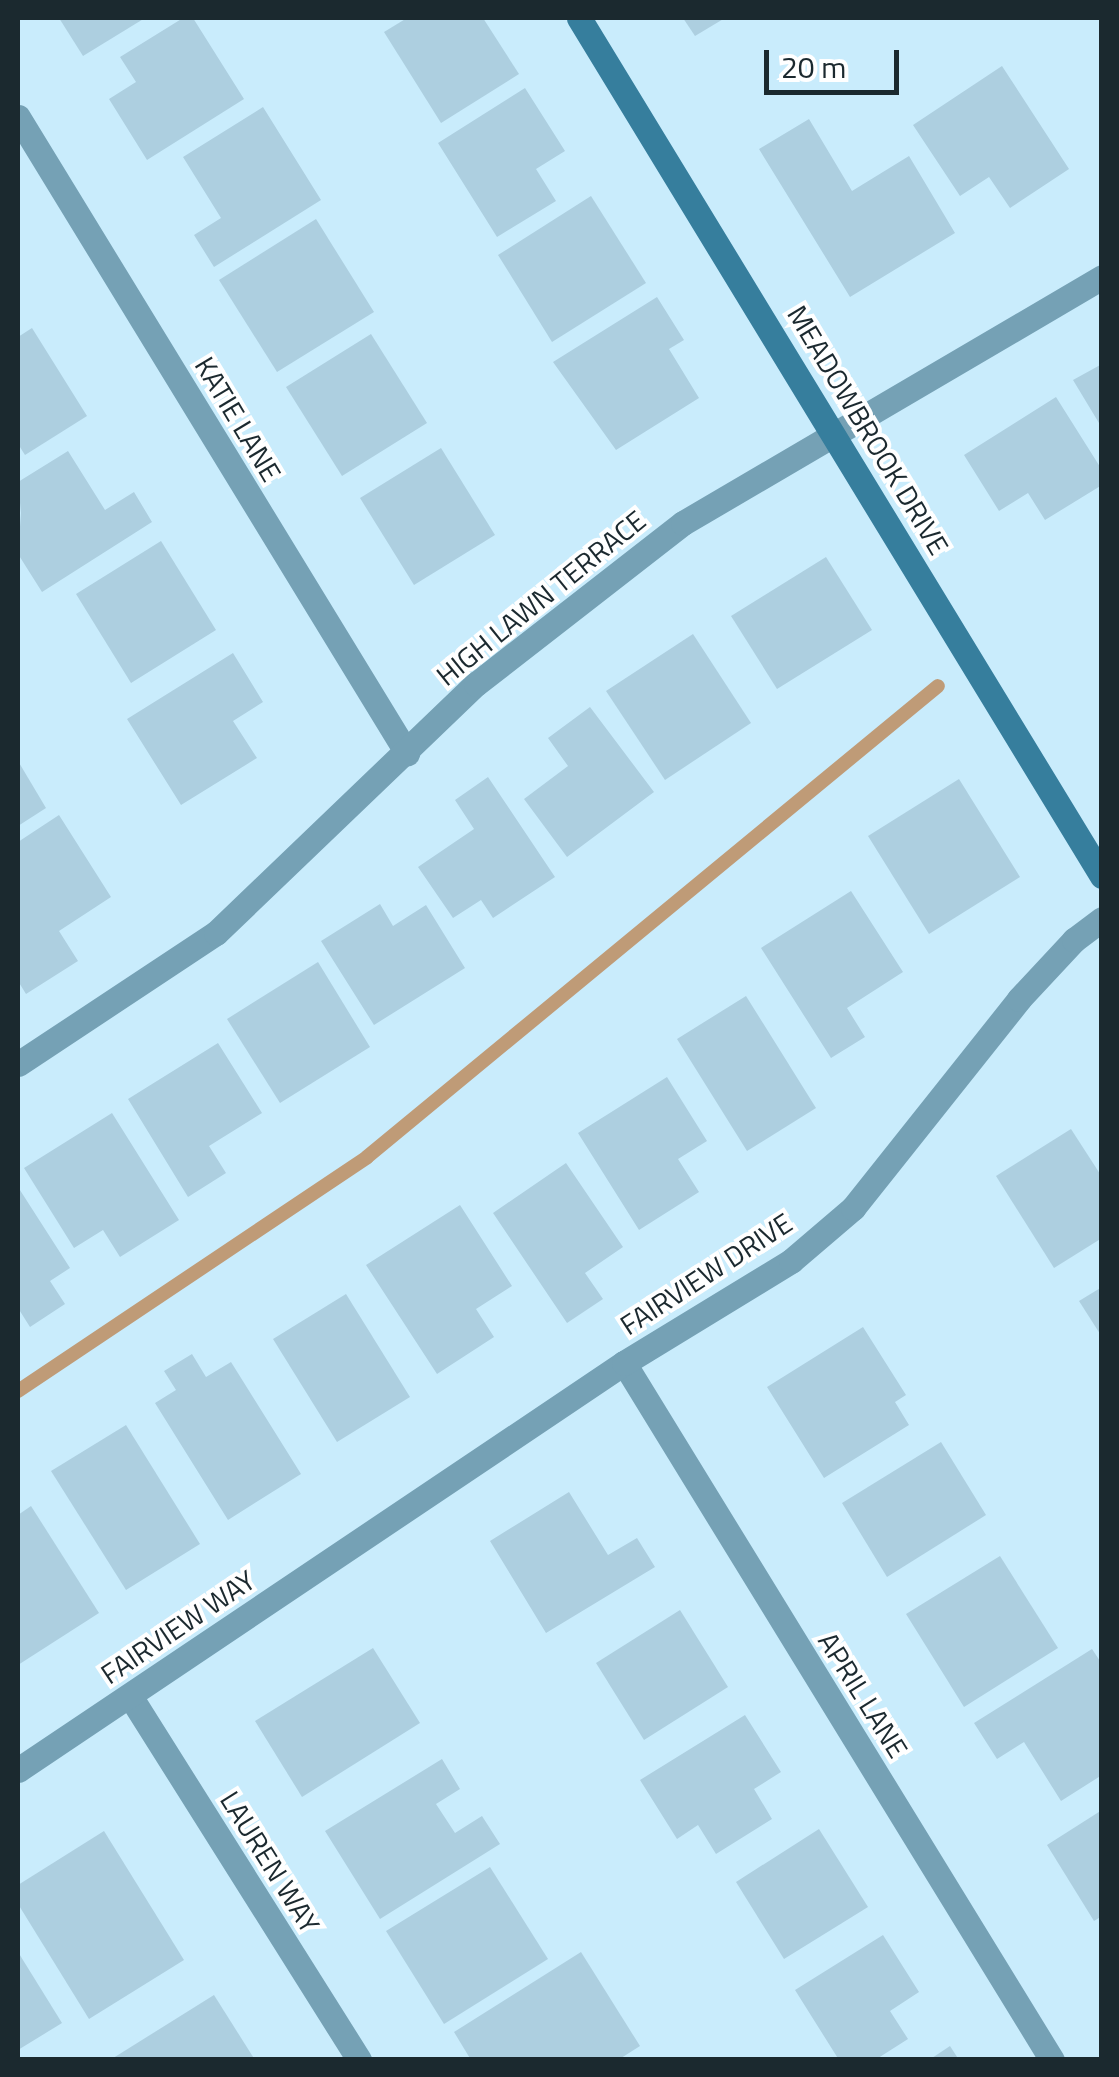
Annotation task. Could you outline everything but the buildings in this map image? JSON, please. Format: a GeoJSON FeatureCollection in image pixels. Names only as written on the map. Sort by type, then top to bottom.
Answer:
{"type":"FeatureCollection","features":[{"type":"Feature","properties":{"kind":"street","name":"MEADOWBROOK DRIVE"},"geometry":{"type":"LineString","coordinates":[[579,18],[1102,876]]}},
{"type":"Feature","properties":{"kind":"street","name":"KATIE LANE"},"geometry":{"type":"LineString","coordinates":[[18,117],[407,753]]}},
{"type":"Feature","properties":{"kind":"street","name":"HIGH LAWN TERRACE"},"geometry":{"type":"LineString","coordinates":[[18,1064],[216,933],[476,684],[683,523],[1102,277]]}},
{"type":"Feature","properties":{"kind":"street","name":"FAIRVIEW DRIVE"},"geometry":{"type":"LineString","coordinates":[[372,1533],[624,1363],[792,1261],[853,1208],[1019,999],[1074,940],[1102,919]]}},
{"type":"Feature","properties":{"kind":"street","name":"APRIL LANE"},"geometry":{"type":"LineString","coordinates":[[624,1363],[1052,2060]]}},
{"type":"Feature","properties":{"kind":"street","name":"FAIRVIEW WAY"},"geometry":{"type":"LineString","coordinates":[[18,1770],[372,1533]]}},
{"type":"Feature","properties":{"kind":"street","name":"LAUREN WAY"},"geometry":{"type":"LineString","coordinates":[[130,1696],[359,2060]]}},
{"type":"Feature","properties":{"kind":"waterway"},"geometry":{"type":"LineString","coordinates":[[18,1391],[367,1157],[938,686]]}}]}
